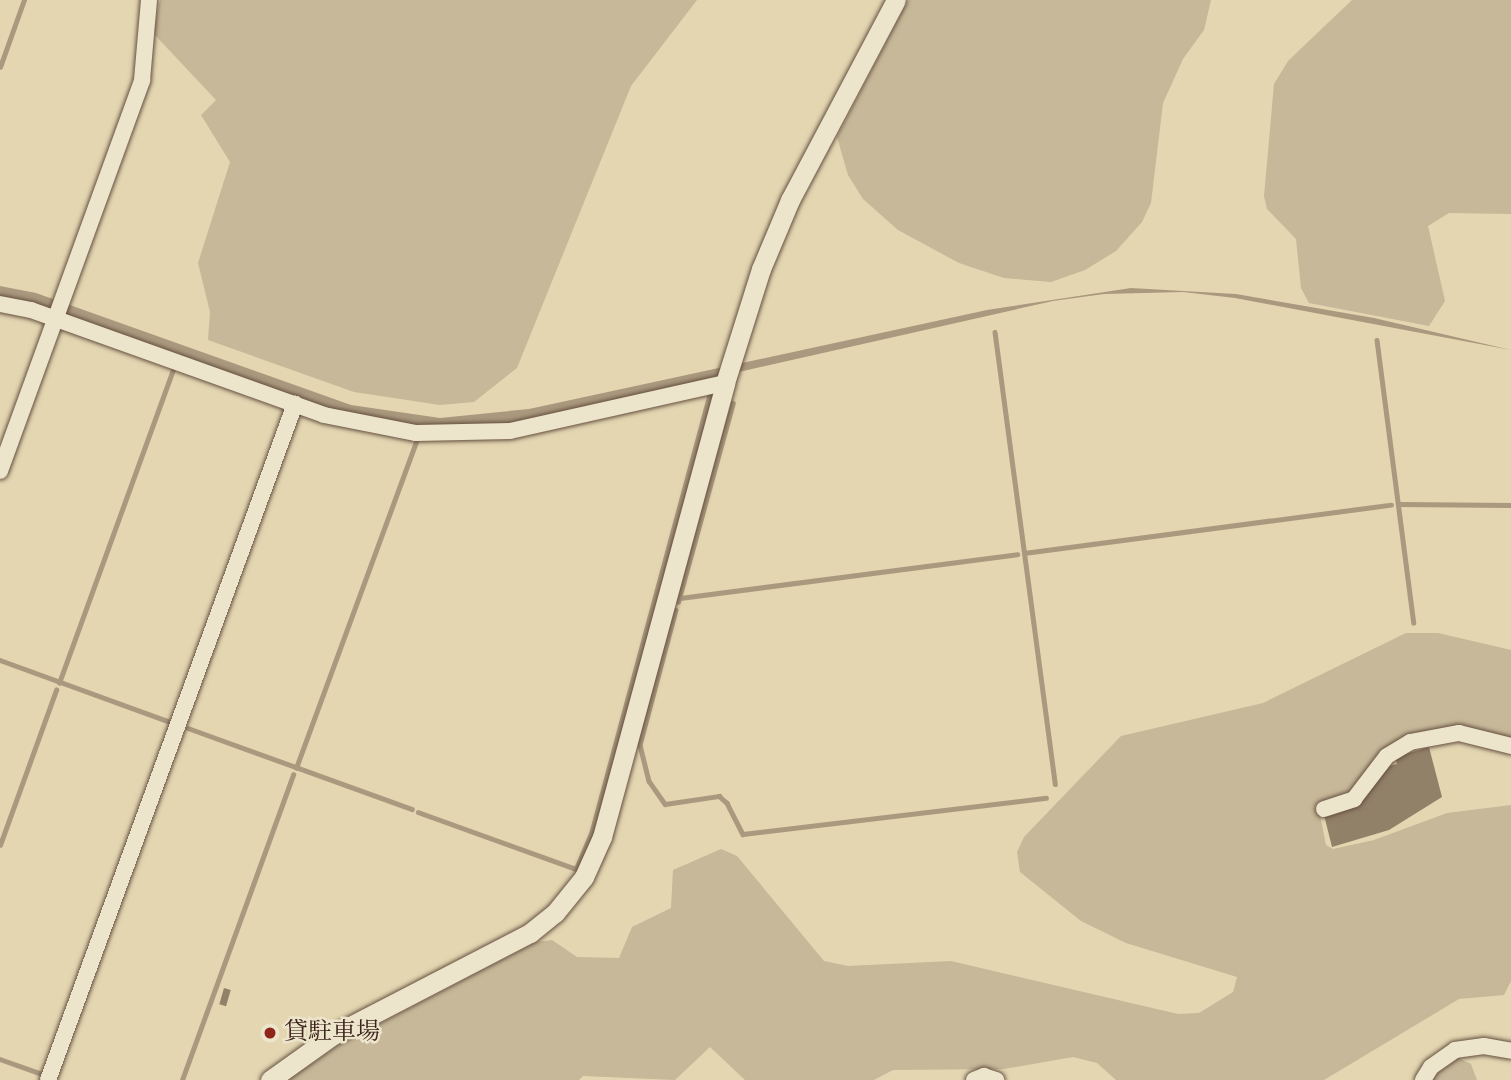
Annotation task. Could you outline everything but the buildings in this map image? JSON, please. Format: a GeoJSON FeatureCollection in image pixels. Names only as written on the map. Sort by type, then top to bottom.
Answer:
{"type":"FeatureCollection","features":[{"type":"Feature","properties":{"kind":"street"},"geometry":{"type":"LineString","coordinates":[[0,471],[146,67],[144,28],[149,0]]}},
{"type":"Feature","properties":{"kind":"street"},"geometry":{"type":"LineString","coordinates":[[270,1080],[333,1035],[530,933],[560,908],[584,878],[601,837],[727,374],[790,200],[896,0]]}},
{"type":"Feature","properties":{"kind":"street"},"geometry":{"type":"LineString","coordinates":[[0,304],[58,311],[295,404],[369,427],[463,435],[533,426],[727,374]]}},
{"type":"Feature","properties":{"kind":"street"},"geometry":{"type":"LineString","coordinates":[[48,1080],[295,404]]}},
{"type":"Feature","properties":{"kind":"street"},"geometry":{"type":"LineString","coordinates":[[1324,809],[1354,799],[1387,756],[1410,742],[1460,733],[1511,746]]}},
{"type":"Feature","properties":{"kind":"street"},"geometry":{"type":"LineString","coordinates":[[1423,1080],[1431,1067],[1455,1050],[1484,1046],[1511,1051]]}},
{"type":"Feature","properties":{"kind":"street"},"geometry":{"type":"LineString","coordinates":[[974,1080],[984,1076],[996,1080]]}},
{"type":"Feature","properties":{"kind":"shaded area"},"geometry":{"type":"Polygon","coordinates":[[[160,0],[697,0],[631,86],[517,368],[474,402],[440,405],[354,392],[208,340],[210,312],[198,263],[230,162],[201,115],[216,100],[153,33],[160,0]]]}},
{"type":"Feature","properties":{"kind":"shaded area"},"geometry":{"type":"Polygon","coordinates":[[[908,0],[1211,0],[1204,30],[1183,59],[1163,103],[1151,203],[1142,222],[1116,251],[1085,270],[1051,282],[1004,278],[959,263],[898,230],[863,199],[848,175],[837,137],[908,0]]]}},
{"type":"Feature","properties":{"kind":"shaded area"},"geometry":{"type":"Polygon","coordinates":[[[1352,0],[1511,0],[1511,214],[1449,213],[1428,226],[1445,301],[1429,326],[1309,303],[1301,288],[1296,239],[1267,209],[1264,196],[1274,84],[1288,61],[1352,0]]]}},
{"type":"Feature","properties":{"kind":"shaded area"},"geometry":{"type":"Polygon","coordinates":[[[0,286],[36,293],[351,405],[440,418],[529,409],[987,310],[1131,288],[1236,294],[1374,318],[1511,350],[1235,298],[1183,292],[1104,294],[1053,301],[509,424],[416,427],[348,415],[0,297],[0,286]]]}},
{"type":"Feature","properties":{"kind":"shaded area"},"geometry":{"type":"Polygon","coordinates":[[[1406,633],[1438,633],[1511,650],[1511,741],[1422,733],[1351,796],[1319,810],[1326,845],[1333,849],[1374,840],[1447,813],[1511,805],[1511,981],[1504,995],[1459,999],[1324,1080],[1116,1080],[1097,1063],[1073,1057],[1004,1069],[893,1070],[874,1080],[745,1080],[710,1047],[675,1080],[583,1076],[579,1080],[287,1080],[339,1045],[536,942],[552,940],[577,957],[619,958],[632,927],[671,908],[673,870],[721,849],[737,856],[824,961],[848,966],[951,961],[1178,1014],[1199,1013],[1233,992],[1237,977],[1126,943],[1081,921],[1020,872],[1017,852],[1024,837],[1121,736],[1263,703],[1406,633]]]}},
{"type":"Feature","properties":{"kind":"shaded area"},"geometry":{"type":"Polygon","coordinates":[[[1456,1057],[1471,1064],[1477,1080],[1430,1080],[1456,1057]]]}},
{"type":"Feature","properties":{"kind":"waterway"},"geometry":{"type":"LineString","coordinates":[[0,67],[24,0]]}},
{"type":"Feature","properties":{"kind":"waterway"},"geometry":{"type":"LineString","coordinates":[[995,332],[1055,784]]}},
{"type":"Feature","properties":{"kind":"waterway"},"geometry":{"type":"LineString","coordinates":[[1377,340],[1414,623]]}},
{"type":"Feature","properties":{"kind":"waterway"},"geometry":{"type":"LineString","coordinates":[[59,683],[173,370]]}},
{"type":"Feature","properties":{"kind":"waterway"},"geometry":{"type":"LineString","coordinates":[[418,812],[576,869],[591,834],[710,393]]}},
{"type":"Feature","properties":{"kind":"waterway"},"geometry":{"type":"LineString","coordinates":[[678,602],[733,403]]}},
{"type":"Feature","properties":{"kind":"waterway"},"geometry":{"type":"LineString","coordinates":[[296,768],[416,441]]}},
{"type":"Feature","properties":{"kind":"waterway"},"geometry":{"type":"LineString","coordinates":[[1398,504],[1511,505]]}},
{"type":"Feature","properties":{"kind":"waterway"},"geometry":{"type":"LineString","coordinates":[[1024,553],[1391,505]]}},
{"type":"Feature","properties":{"kind":"waterway"},"geometry":{"type":"LineString","coordinates":[[680,598],[1017,554]]}},
{"type":"Feature","properties":{"kind":"waterway"},"geometry":{"type":"LineString","coordinates":[[676,610],[640,745],[649,781],[665,804],[719,796],[727,803],[743,834],[1046,798]]}},
{"type":"Feature","properties":{"kind":"waterway"},"geometry":{"type":"LineString","coordinates":[[0,660],[168,721]]}},
{"type":"Feature","properties":{"kind":"waterway"},"geometry":{"type":"LineString","coordinates":[[0,845],[56,690]]}},
{"type":"Feature","properties":{"kind":"waterway"},"geometry":{"type":"LineString","coordinates":[[188,728],[412,809]]}},
{"type":"Feature","properties":{"kind":"waterway"},"geometry":{"type":"LineString","coordinates":[[182,1080],[293,775]]}},
{"type":"Feature","properties":{"kind":"waterway"},"geometry":{"type":"LineString","coordinates":[[0,1059],[39,1073]]}},
{"type":"Feature","properties":{"kind":"place","name":"貸駐車場"},"geometry":{"type":"Point","coordinates":[270,1033]}}]}
